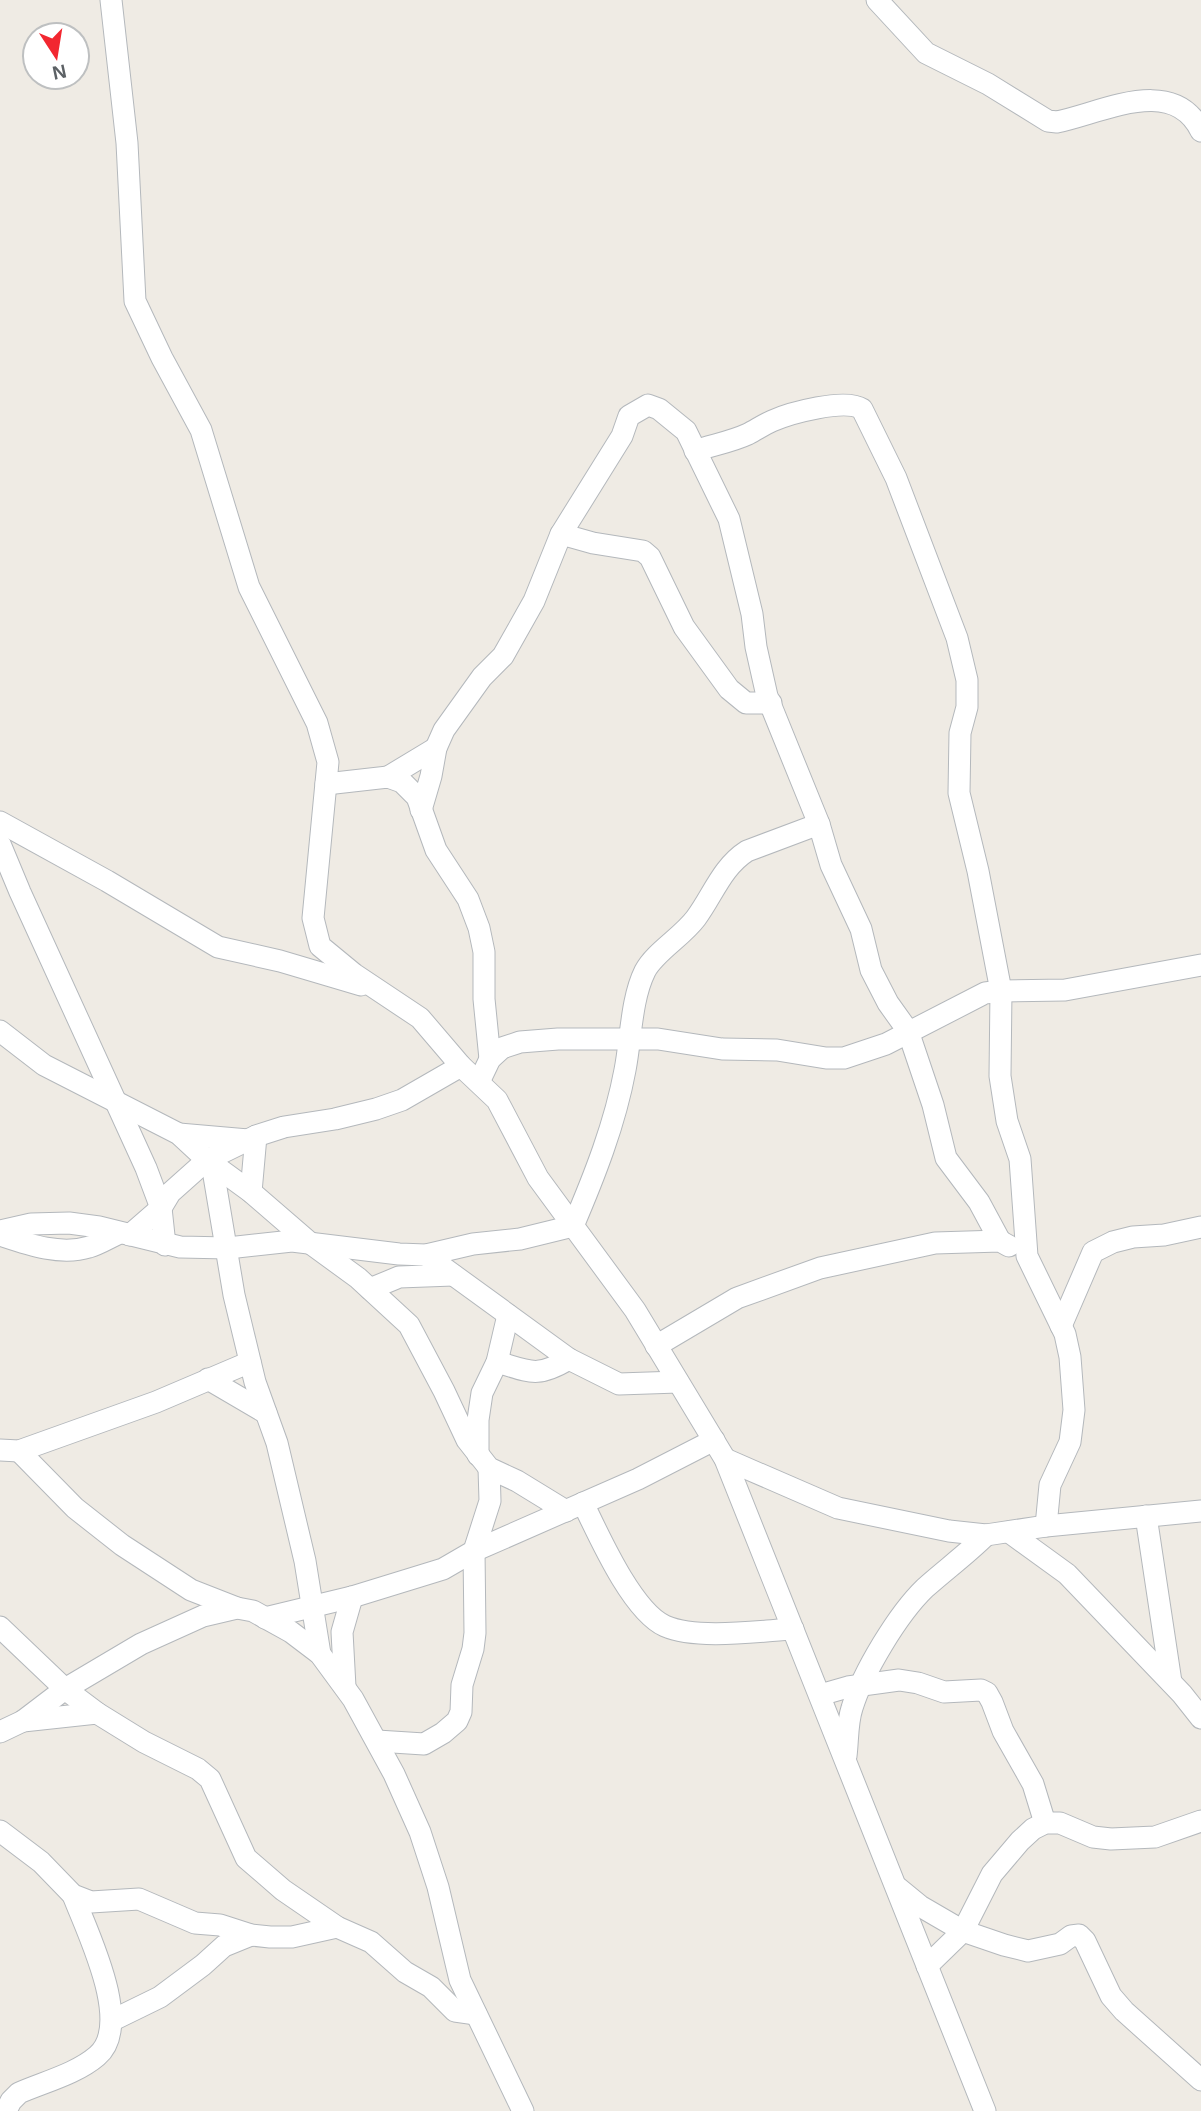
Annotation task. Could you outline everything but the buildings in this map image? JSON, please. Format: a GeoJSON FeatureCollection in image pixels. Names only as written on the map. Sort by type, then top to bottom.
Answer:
{"type":"FeatureCollection","features":[{"type":"Feature","properties":{"kind":"street"},"geometry":{"type":"LineString","coordinates":[[111,0],[127,143],[135,301],[201,430],[249,587],[317,723],[328,762],[313,918],[320,946],[354,974],[420,1018],[461,1066],[496,1100],[538,1178],[635,1310],[725,1459],[985,2111]]}},
{"type":"Feature","properties":{"kind":"street"},"geometry":{"type":"LineString","coordinates":[[877,0],[926,53],[988,84],[1048,121],[1065,121],[1129,103],[1156,99],[1174,104],[1189,114],[1201,131]]}},
{"type":"Feature","properties":{"kind":"street"},"geometry":{"type":"LineString","coordinates":[[421,810],[436,748],[444,730],[482,677],[503,656],[534,601],[561,534],[622,436],[629,416],[648,405],[659,409],[686,431],[729,519],[752,614],[763,678],[771,703],[831,865],[861,929],[872,970],[888,1003],[908,1031],[933,1105],[946,1158],[1036,1274],[1061,1326],[1070,1357],[1073,1410],[1070,1442],[1050,1485],[1046,1526]]}},
{"type":"Feature","properties":{"kind":"street"},"geometry":{"type":"LineString","coordinates":[[695,451],[747,435],[769,422],[810,409],[857,406],[862,409],[896,478],[957,638],[968,693],[961,733],[958,793],[978,871],[1000,990],[1000,1076],[1007,1121],[1020,1159],[1012,1242]]}},
{"type":"Feature","properties":{"kind":"street"},"geometry":{"type":"LineString","coordinates":[[561,534],[593,543],[643,551],[650,557],[684,627],[729,689],[746,703],[771,703]]}},
{"type":"Feature","properties":{"kind":"street"},"geometry":{"type":"LineString","coordinates":[[388,778],[436,748]]}},
{"type":"Feature","properties":{"kind":"street"},"geometry":{"type":"LineString","coordinates":[[326,783],[388,778],[402,782],[417,797],[436,850],[468,899],[479,928],[484,952],[484,999],[490,1059]]}},
{"type":"Feature","properties":{"kind":"street"},"geometry":{"type":"LineString","coordinates":[[0,822],[218,947],[279,961],[379,991]]}},
{"type":"Feature","properties":{"kind":"street"},"geometry":{"type":"LineString","coordinates":[[573,1226],[592,1180],[625,1073],[639,988],[646,969],[696,918],[721,877],[737,857],[818,824]]}},
{"type":"Feature","properties":{"kind":"street"},"geometry":{"type":"LineString","coordinates":[[0,844],[118,1104],[161,1208],[165,1245]]}},
{"type":"Feature","properties":{"kind":"street"},"geometry":{"type":"LineString","coordinates":[[479,1082],[490,1059],[502,1048],[520,1042],[558,1039],[658,1039],[722,1049],[777,1050],[826,1058],[844,1058],[886,1044],[985,993],[1000,990],[1065,990],[1201,965]]}},
{"type":"Feature","properties":{"kind":"street"},"geometry":{"type":"LineString","coordinates":[[886,1044],[888,1003]]}},
{"type":"Feature","properties":{"kind":"street"},"geometry":{"type":"LineString","coordinates":[[0,1031],[44,1065],[157,1121],[179,1135],[364,1284],[409,1325],[467,1440],[484,1461],[517,1481],[574,1507],[652,1618],[667,1627],[699,1633],[793,1629]]}},
{"type":"Feature","properties":{"kind":"street"},"geometry":{"type":"LineString","coordinates":[[886,1044],[919,1062]]}},
{"type":"Feature","properties":{"kind":"street"},"geometry":{"type":"LineString","coordinates":[[125,1234],[161,1208],[170,1193],[210,1162],[252,1138],[284,1127],[376,1109],[402,1100],[461,1066]]}},
{"type":"Feature","properties":{"kind":"street"},"geometry":{"type":"LineString","coordinates":[[179,1135],[252,1138]]}},
{"type":"Feature","properties":{"kind":"street"},"geometry":{"type":"LineString","coordinates":[[251,1192],[252,1138]]}},
{"type":"Feature","properties":{"kind":"street"},"geometry":{"type":"LineString","coordinates":[[210,1162],[228,1248],[234,1295],[250,1362],[280,1456],[305,1561],[320,1654]]}},
{"type":"Feature","properties":{"kind":"street"},"geometry":{"type":"LineString","coordinates":[[0,1233],[31,1224],[69,1223],[165,1245],[228,1248],[292,1241],[426,1255],[473,1244],[520,1239],[573,1226]]}},
{"type":"Feature","properties":{"kind":"street"},"geometry":{"type":"LineString","coordinates":[[1061,1326],[1093,1252],[1113,1242],[1133,1237],[1164,1235],[1201,1227]]}},
{"type":"Feature","properties":{"kind":"street"},"geometry":{"type":"LineString","coordinates":[[656,1346],[737,1298],[820,1268],[935,1243],[1012,1242]]}},
{"type":"Feature","properties":{"kind":"street"},"geometry":{"type":"LineString","coordinates":[[364,1284],[369,1250]]}},
{"type":"Feature","properties":{"kind":"street"},"geometry":{"type":"LineString","coordinates":[[426,1255],[569,1359],[619,1384],[678,1382]]}},
{"type":"Feature","properties":{"kind":"street"},"geometry":{"type":"LineString","coordinates":[[1036,1274],[1073,1297]]}},
{"type":"Feature","properties":{"kind":"street"},"geometry":{"type":"LineString","coordinates":[[364,1284],[399,1277],[453,1275]]}},
{"type":"Feature","properties":{"kind":"street"},"geometry":{"type":"LineString","coordinates":[[376,1741],[425,1744],[457,1721],[461,1712],[463,1677],[474,1641],[474,1551],[490,1501],[478,1420],[482,1393],[497,1362],[508,1315]]}},
{"type":"Feature","properties":{"kind":"street"},"geometry":{"type":"LineString","coordinates":[[497,1362],[541,1373],[569,1359]]}},
{"type":"Feature","properties":{"kind":"street"},"geometry":{"type":"LineString","coordinates":[[9,1451],[156,1402],[250,1362]]}},
{"type":"Feature","properties":{"kind":"street"},"geometry":{"type":"LineString","coordinates":[[208,1379],[266,1413]]}},
{"type":"Feature","properties":{"kind":"street"},"geometry":{"type":"LineString","coordinates":[[450,1404],[482,1393]]}},
{"type":"Feature","properties":{"kind":"street"},"geometry":{"type":"LineString","coordinates":[[265,1618],[352,1597],[443,1569],[474,1551],[638,1479],[714,1440]]}},
{"type":"Feature","properties":{"kind":"street"},"geometry":{"type":"LineString","coordinates":[[9,1451],[122,1545],[191,1590],[237,1608],[253,1611],[291,1632],[320,1654],[345,1687],[376,1741],[420,1832],[438,1887],[454,1961],[460,2009]]}},
{"type":"Feature","properties":{"kind":"street"},"geometry":{"type":"LineString","coordinates":[[725,1459],[838,1508],[949,1531],[986,1535],[1046,1526],[1201,1511]]}},
{"type":"Feature","properties":{"kind":"street"},"geometry":{"type":"LineString","coordinates":[[1146,1516],[1171,1682]]}},
{"type":"Feature","properties":{"kind":"street"},"geometry":{"type":"LineString","coordinates":[[1009,1532],[1068,1574],[1171,1682],[1201,1718]]}},
{"type":"Feature","properties":{"kind":"street"},"geometry":{"type":"LineString","coordinates":[[846,1757],[852,1709],[883,1644],[906,1609],[925,1588],[962,1559],[986,1535]]}},
{"type":"Feature","properties":{"kind":"street"},"geometry":{"type":"LineString","coordinates":[[345,1687],[342,1632],[352,1597]]}},
{"type":"Feature","properties":{"kind":"street"},"geometry":{"type":"LineString","coordinates":[[0,1732],[23,1721],[65,1689],[141,1644],[203,1616],[237,1608]]}},
{"type":"Feature","properties":{"kind":"street"},"geometry":{"type":"LineString","coordinates":[[0,1627],[65,1689],[97,1713],[198,1769],[210,1779],[246,1858],[283,1890],[337,1927],[371,1942],[405,1972],[460,2009],[494,2051],[523,2111]]}},
{"type":"Feature","properties":{"kind":"street"},"geometry":{"type":"LineString","coordinates":[[820,1695],[899,1680],[944,1692],[974,1688],[987,1693],[1003,1731],[1033,1784],[1045,1823]]}},
{"type":"Feature","properties":{"kind":"street"},"geometry":{"type":"LineString","coordinates":[[23,1721],[97,1713]]}},
{"type":"Feature","properties":{"kind":"street"},"geometry":{"type":"LineString","coordinates":[[927,1966],[963,1931],[992,1874],[1033,1829],[1045,1823],[1060,1823],[1093,1837],[1155,1837],[1201,1821]]}},
{"type":"Feature","properties":{"kind":"street"},"geometry":{"type":"LineString","coordinates":[[0,1831],[41,1862],[73,1895],[97,1954],[113,2020],[110,2036],[100,2054],[86,2065],[19,2093],[6,2111]]}},
{"type":"Feature","properties":{"kind":"street"},"geometry":{"type":"LineString","coordinates":[[895,1885],[920,1906],[963,1931],[1004,1945],[1028,1951],[1059,1944],[1079,1935],[1085,1941],[1111,1996],[1201,2080]]}},
{"type":"Feature","properties":{"kind":"street"},"geometry":{"type":"LineString","coordinates":[[73,1895],[92,1902],[139,1899],[222,1936],[292,1937],[337,1927]]}},
{"type":"Feature","properties":{"kind":"street"},"geometry":{"type":"LineString","coordinates":[[912,1928],[937,1916]]}},
{"type":"Feature","properties":{"kind":"street"},"geometry":{"type":"LineString","coordinates":[[113,2020],[160,1997],[203,1965],[222,1936]]}},
{"type":"Feature","properties":{"kind":"street"},"geometry":{"type":"LineString","coordinates":[[430,1987],[439,1969],[454,1961]]}},
{"type":"Feature","properties":{"kind":"street"},"geometry":{"type":"LineString","coordinates":[[454,1961],[451,1978],[460,2009]]}}]}
